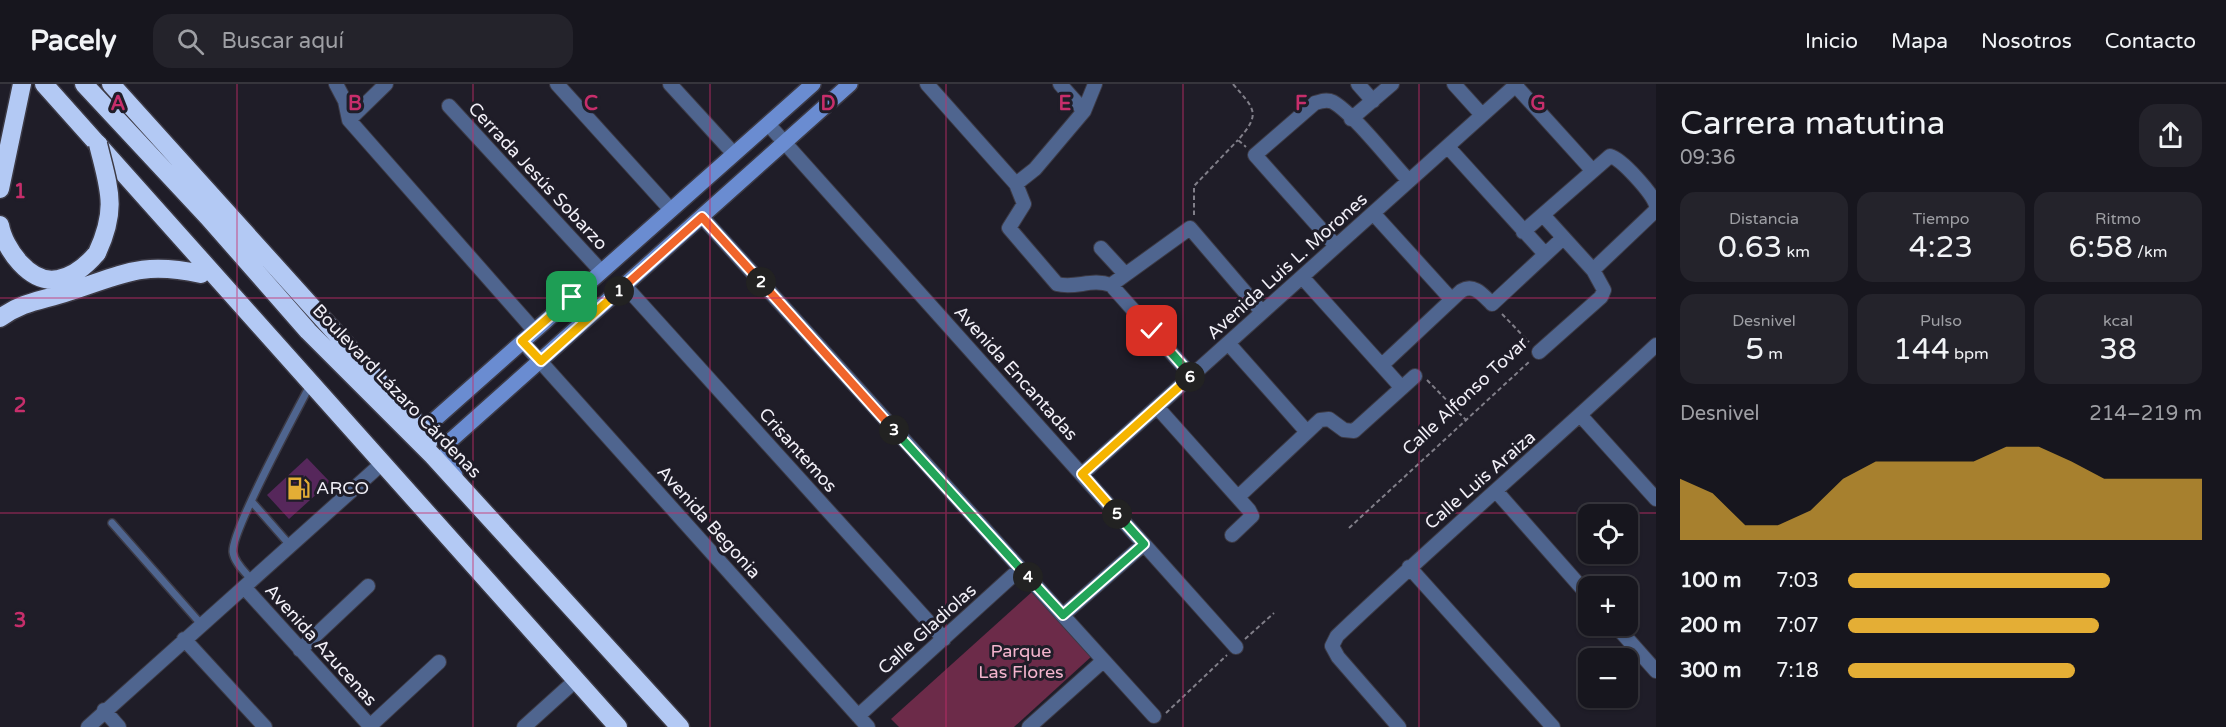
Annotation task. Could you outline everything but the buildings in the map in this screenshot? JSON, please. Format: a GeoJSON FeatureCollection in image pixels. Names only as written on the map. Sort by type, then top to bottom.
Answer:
{"type":"FeatureCollection","features":[{"type":"Feature","properties":{"kind":"highway"},"geometry":{"type":"LineString","coordinates":[[0,189],[22,84]]}},
{"type":"Feature","properties":{"kind":"highway"},"geometry":{"type":"LineString","coordinates":[[32,84],[307,391],[378,467],[411,494]]}},
{"type":"Feature","properties":{"kind":"highway"},"geometry":{"type":"LineString","coordinates":[[44,84],[284,350],[618,727]]}},
{"type":"Feature","properties":{"kind":"highway","name":"Boulevard Lázaro Cárdenas"},"geometry":{"type":"LineString","coordinates":[[84,84],[208,218],[308,331],[433,456],[680,727]]}},
{"type":"Feature","properties":{"kind":"highway"},"geometry":{"type":"LineString","coordinates":[[111,84],[423,430],[433,456]]}},
{"type":"Feature","properties":{"kind":"highway"},"geometry":{"type":"LineString","coordinates":[[0,225],[3,239],[18,260],[35,274],[57,280],[84,268],[97,253],[111,214],[110,193],[98,144]]}},
{"type":"Feature","properties":{"kind":"highway"},"geometry":{"type":"LineString","coordinates":[[0,318],[18,305],[66,293],[139,269],[168,267],[201,274]]}},
{"type":"Feature","properties":{"kind":"main road"},"geometry":{"type":"LineString","coordinates":[[459,485],[446,457],[450,441],[850,84]]}},
{"type":"Feature","properties":{"kind":"main road"},"geometry":{"type":"LineString","coordinates":[[423,430],[768,124],[804,87]]}},
{"type":"Feature","properties":{"kind":"street"},"geometry":{"type":"LineString","coordinates":[[336,84],[345,101],[349,120],[534,330]]}},
{"type":"Feature","properties":{"kind":"street"},"geometry":{"type":"LineString","coordinates":[[349,120],[386,84]]}},
{"type":"Feature","properties":{"kind":"street"},"geometry":{"type":"LineString","coordinates":[[557,84],[671,210]]}},
{"type":"Feature","properties":{"kind":"street"},"geometry":{"type":"LineString","coordinates":[[670,84],[734,154]]}},
{"type":"Feature","properties":{"kind":"street"},"geometry":{"type":"LineString","coordinates":[[927,84],[1016,184],[1024,204],[1009,228],[1057,284],[1073,287],[1099,281],[1111,285],[1192,376]]}},
{"type":"Feature","properties":{"kind":"street"},"geometry":{"type":"LineString","coordinates":[[1060,84],[1084,111]]}},
{"type":"Feature","properties":{"kind":"street"},"geometry":{"type":"LineString","coordinates":[[1016,184],[1035,169],[1084,111],[1095,84]]}},
{"type":"Feature","properties":{"kind":"street"},"geometry":{"type":"LineString","coordinates":[[1358,84],[1372,101]]}},
{"type":"Feature","properties":{"kind":"street"},"geometry":{"type":"LineString","coordinates":[[1352,119],[1392,84]]}},
{"type":"Feature","properties":{"kind":"street"},"geometry":{"type":"LineString","coordinates":[[1454,84],[1482,115]]}},
{"type":"Feature","properties":{"kind":"street"},"geometry":{"type":"LineString","coordinates":[[1516,85],[1592,170]]}},
{"type":"Feature","properties":{"kind":"street","name":"Avenida Luis L. Morones"},"geometry":{"type":"LineString","coordinates":[[1082,474],[1516,85]]}},
{"type":"Feature","properties":{"kind":"street"},"geometry":{"type":"LineString","coordinates":[[1336,246],[1255,155],[1315,103],[1325,100],[1333,103],[1352,119],[1408,181]]}},
{"type":"Feature","properties":{"kind":"street","name":"Cerrada Jesús Sobarzo"},"geometry":{"type":"LineString","coordinates":[[449,106],[601,271]]}},
{"type":"Feature","properties":{"kind":"street","name":"Avenida Encantadas"},"geometry":{"type":"LineString","coordinates":[[768,124],[1236,647]]}},
{"type":"Feature","properties":{"kind":"street"},"geometry":{"type":"LineString","coordinates":[[1448,147],[1545,254]]}},
{"type":"Feature","properties":{"kind":"street"},"geometry":{"type":"LineString","coordinates":[[1524,232],[1607,157],[1616,158],[1652,197],[1656,205]]}},
{"type":"Feature","properties":{"kind":"street"},"geometry":{"type":"LineString","coordinates":[[1542,215],[1593,270],[1656,210]]}},
{"type":"Feature","properties":{"kind":"street"},"geometry":{"type":"LineString","coordinates":[[1373,213],[1451,299]]}},
{"type":"Feature","properties":{"kind":"street"},"geometry":{"type":"LineString","coordinates":[[702,217],[1154,716]]}},
{"type":"Feature","properties":{"kind":"street"},"geometry":{"type":"LineString","coordinates":[[1111,285],[1190,228],[1262,312]]}},
{"type":"Feature","properties":{"kind":"street"},"geometry":{"type":"LineString","coordinates":[[1382,365],[1451,299],[1468,288],[1480,292],[1492,304],[1563,238]]}},
{"type":"Feature","properties":{"kind":"street"},"geometry":{"type":"LineString","coordinates":[[1101,248],[1125,274]]}},
{"type":"Feature","properties":{"kind":"street","name":"Calle Alfonso Tovar"},"geometry":{"type":"LineString","coordinates":[[1539,352],[1601,297],[1604,290],[1593,270]]}},
{"type":"Feature","properties":{"kind":"street"},"geometry":{"type":"LineString","coordinates":[[1302,277],[1401,387]]}},
{"type":"Feature","properties":{"kind":"street","name":"Crisantemos"},"geometry":{"type":"LineString","coordinates":[[625,286],[944,639]]}},
{"type":"Feature","properties":{"kind":"street","name":"Avenida Begonia"},"geometry":{"type":"LineString","coordinates":[[522,341],[868,727]]}},
{"type":"Feature","properties":{"kind":"street"},"geometry":{"type":"LineString","coordinates":[[1228,343],[1307,432]]}},
{"type":"Feature","properties":{"kind":"street","name":"Calle Luis Araiza"},"geometry":{"type":"LineString","coordinates":[[1399,727],[1338,657],[1332,646],[1336,636],[1409,567],[1581,416],[1656,345]]}},
{"type":"Feature","properties":{"kind":"street"},"geometry":{"type":"LineString","coordinates":[[1238,497],[1320,420],[1329,419],[1349,432],[1358,428],[1414,376]]}},
{"type":"Feature","properties":{"kind":"street"},"geometry":{"type":"LineString","coordinates":[[1157,407],[1238,497],[1252,516],[1232,535]]}},
{"type":"Feature","properties":{"kind":"street"},"geometry":{"type":"LineString","coordinates":[[1581,416],[1656,499]]}},
{"type":"Feature","properties":{"kind":"street"},"geometry":{"type":"LineString","coordinates":[[88,727],[104,710],[378,467]]}},
{"type":"Feature","properties":{"kind":"street"},"geometry":{"type":"LineString","coordinates":[[1496,491],[1578,584]]}},
{"type":"Feature","properties":{"kind":"street"},"geometry":{"type":"LineString","coordinates":[[1063,615],[1144,544]]}},
{"type":"Feature","properties":{"kind":"street"},"geometry":{"type":"LineString","coordinates":[[1409,567],[1553,727]]}},
{"type":"Feature","properties":{"kind":"street","name":"Calle Gladiolas"},"geometry":{"type":"LineString","coordinates":[[858,716],[1020,569]]}},
{"type":"Feature","properties":{"kind":"street","name":"Avenida Azucenas"},"geometry":{"type":"LineString","coordinates":[[248,583],[300,650],[371,726]]}},
{"type":"Feature","properties":{"kind":"street"},"geometry":{"type":"LineString","coordinates":[[300,650],[368,586]]}},
{"type":"Feature","properties":{"kind":"street"},"geometry":{"type":"LineString","coordinates":[[1625,636],[1656,671]]}},
{"type":"Feature","properties":{"kind":"street"},"geometry":{"type":"LineString","coordinates":[[184,639],[265,727]]}},
{"type":"Feature","properties":{"kind":"street"},"geometry":{"type":"LineString","coordinates":[[1029,727],[1103,661]]}},
{"type":"Feature","properties":{"kind":"street"},"geometry":{"type":"LineString","coordinates":[[371,726],[439,662]]}},
{"type":"Feature","properties":{"kind":"street"},"geometry":{"type":"LineString","coordinates":[[524,727],[576,680]]}},
{"type":"Feature","properties":{"kind":"street"},"geometry":{"type":"LineString","coordinates":[[104,710],[119,727]]}},
{"type":"Feature","properties":{"kind":"lane"},"geometry":{"type":"LineString","coordinates":[[248,583],[233,552],[252,502],[307,391]]}},
{"type":"Feature","properties":{"kind":"lane"},"geometry":{"type":"LineString","coordinates":[[252,502],[290,544]]}},
{"type":"Feature","properties":{"kind":"lane"},"geometry":{"type":"LineString","coordinates":[[112,523],[201,624]]}},
{"type":"Feature","properties":{"kind":"path"},"geometry":{"type":"LineString","coordinates":[[1190,228],[1195,208],[1194,186],[1253,123],[1254,117],[1247,101],[1233,84]]}},
{"type":"Feature","properties":{"kind":"path"},"geometry":{"type":"LineString","coordinates":[[1239,140],[1255,155]]}},
{"type":"Feature","properties":{"kind":"path"},"geometry":{"type":"LineString","coordinates":[[1492,304],[1539,352]]}},
{"type":"Feature","properties":{"kind":"path","name":"Calle Alfonso Tovar"},"geometry":{"type":"LineString","coordinates":[[1349,528],[1539,352]]}},
{"type":"Feature","properties":{"kind":"path"},"geometry":{"type":"LineString","coordinates":[[1414,376],[1420,376],[1428,381],[1467,421]]}},
{"type":"Feature","properties":{"kind":"path"},"geometry":{"type":"LineString","coordinates":[[1154,716],[1165,715],[1274,613]]}},
{"type":"Feature","properties":{"kind":"green space","name":"Parque Las Flores"},"geometry":{"type":"Polygon","coordinates":[[[1033,591],[1092,656],[1014,727],[899,727],[891,719],[1033,591]]]}},
{"type":"Feature","properties":{"kind":"place","name":"ARCO"},"geometry":{"type":"Point","coordinates":[298,488]}},
{"type":"Feature","properties":{"kind":"route"},"geometry":{"type":"LineString","coordinates":[[572,297],[522,341],[541,361],[702,217],[1063,615],[1144,544],[1082,474],[1192,376],[1152,331]]}}]}
